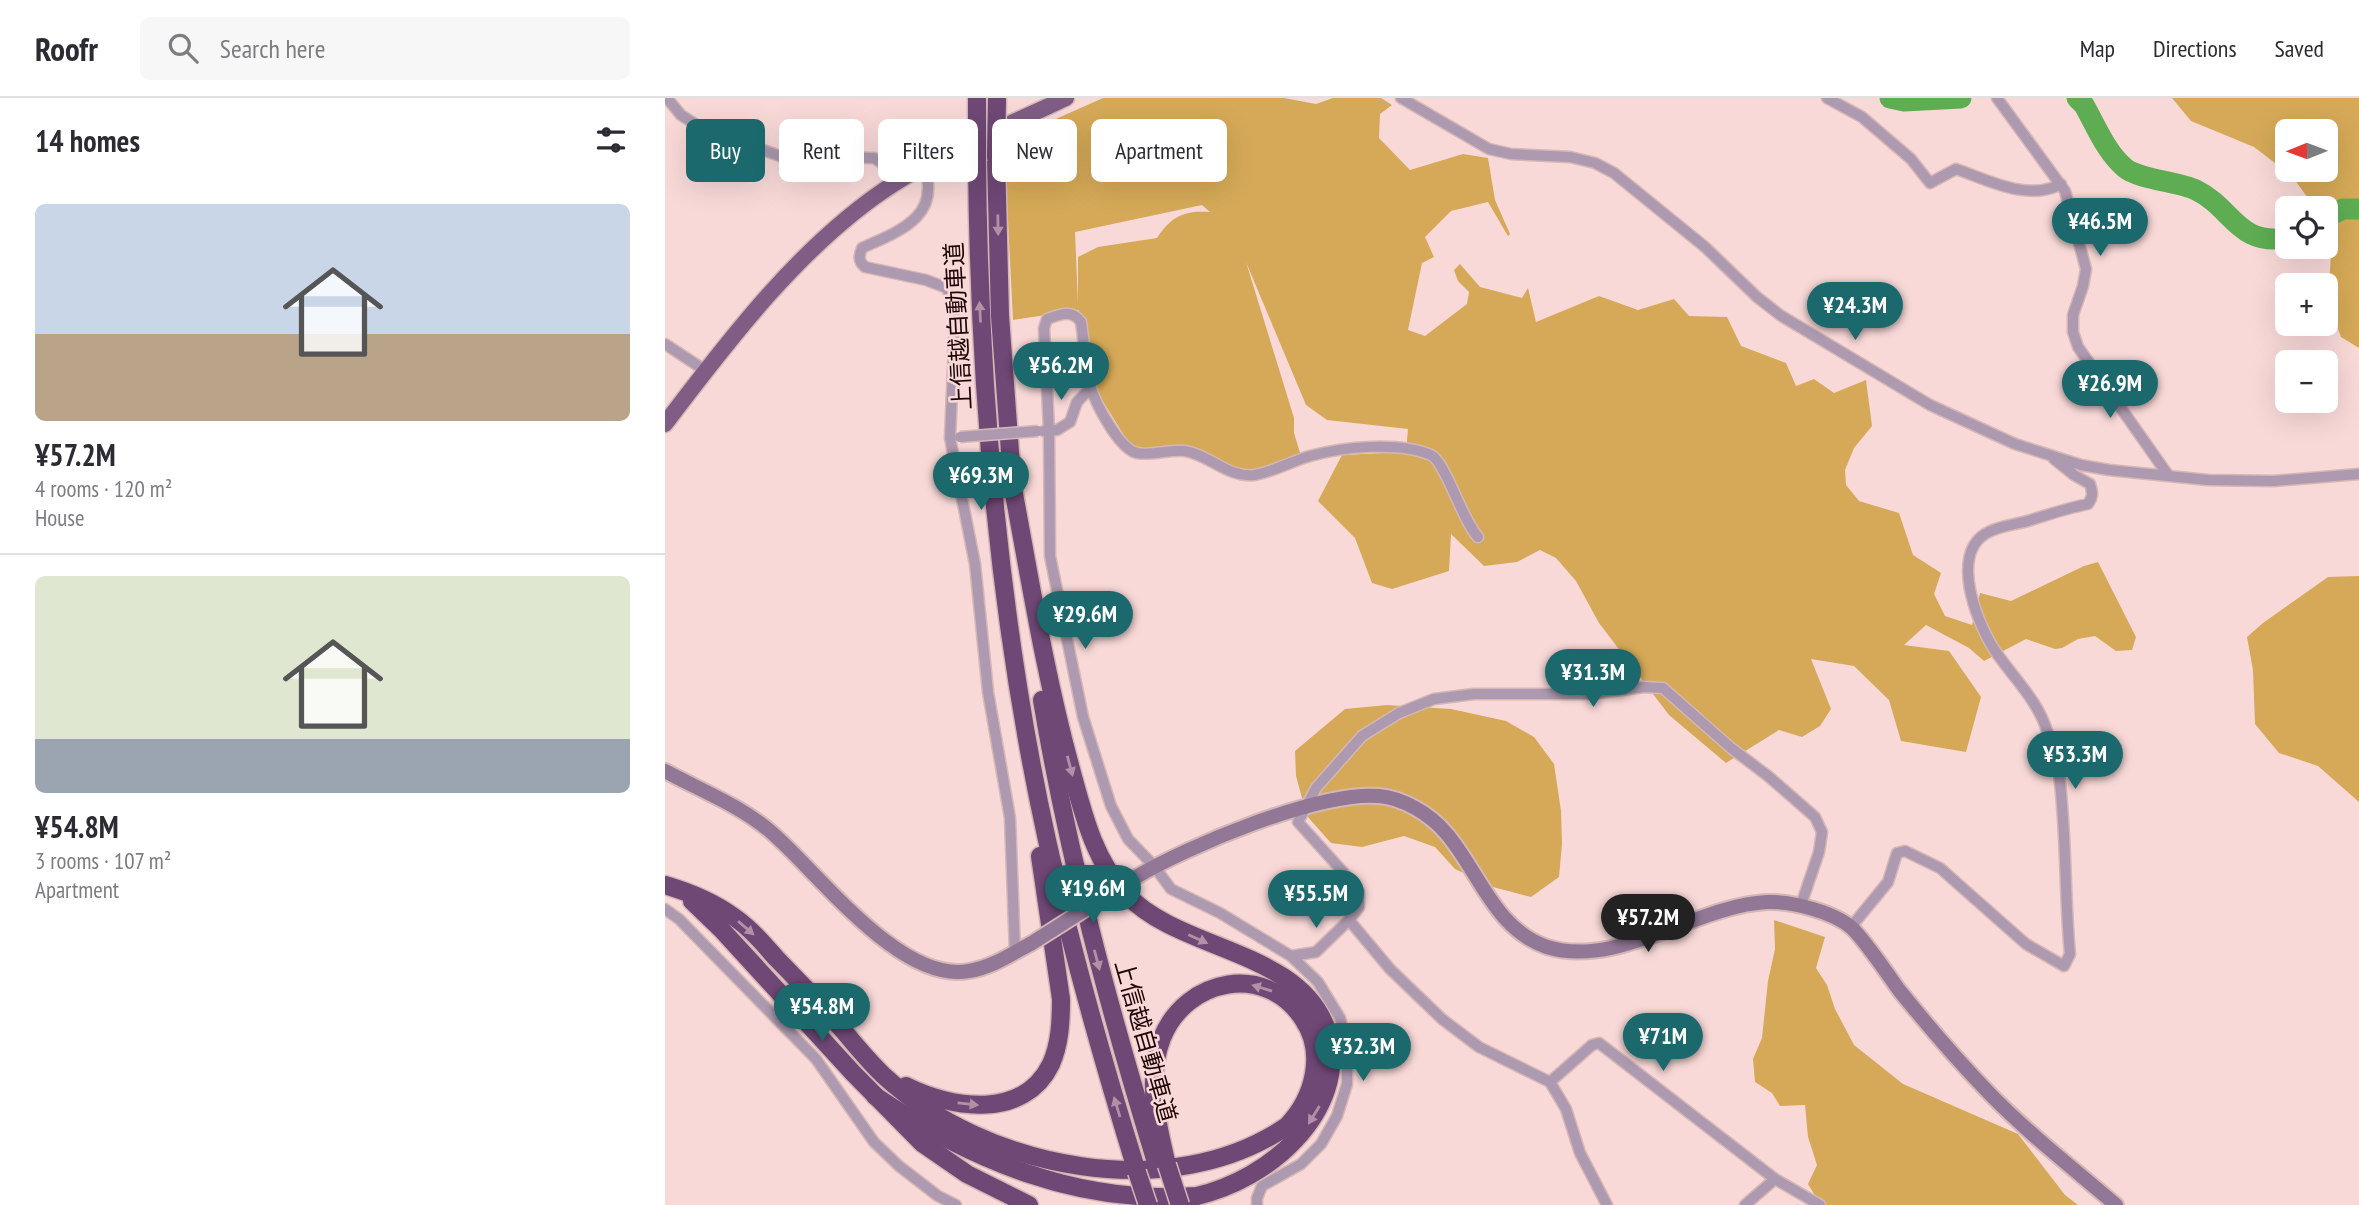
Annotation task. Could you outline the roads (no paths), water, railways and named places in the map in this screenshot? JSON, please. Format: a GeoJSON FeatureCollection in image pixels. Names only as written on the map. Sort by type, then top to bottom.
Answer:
{"type":"FeatureCollection","features":[{"type":"Feature","properties":{"kind":"highway","name":"上信越自動車道"},"geometry":{"type":"LineString","coordinates":[[977,98],[978,251],[985,399],[1002,576],[1029,749],[1050,851],[1090,1014],[1148,1205]]}},
{"type":"Feature","properties":{"kind":"highway","name":"上信越自動車道"},"geometry":{"type":"LineString","coordinates":[[997,98],[1000,316],[1012,483],[1038,671],[1067,833],[1110,1007],[1162,1166],[1170,1205]]}},
{"type":"Feature","properties":{"kind":"highway"},"geometry":{"type":"LineString","coordinates":[[875,1096],[955,1147],[1011,1175],[1075,1197],[1138,1205],[1209,1193],[1230,1186],[1271,1161],[1290,1146],[1318,1111],[1331,1072],[1327,1029],[1305,996],[1268,968],[1183,932],[1144,911],[1114,880],[1102,860],[1080,804],[1063,740],[1044,658],[1012,483]]}},
{"type":"Feature","properties":{"kind":"highway"},"geometry":{"type":"LineString","coordinates":[[864,1055],[902,1084],[919,1092],[939,1099],[977,1106],[1012,1100],[1027,1092],[1051,1064],[1057,1044],[1061,1021],[1059,977],[1007,649],[1002,576]]}},
{"type":"Feature","properties":{"kind":"highway"},"geometry":{"type":"LineString","coordinates":[[665,885],[693,902],[722,929],[902,1124],[944,1159],[967,1174],[1029,1205]]}},
{"type":"Feature","properties":{"kind":"highway"},"geometry":{"type":"LineString","coordinates":[[665,885],[684,890],[717,906],[751,931],[884,1076],[934,1116],[1014,1160],[1093,1186],[1121,1189],[1170,1188],[1194,1182],[1237,1165],[1277,1137],[1303,1106],[1315,1072],[1315,1053],[1304,1019],[1291,1004],[1276,993],[1259,986],[1239,983],[1219,985],[1187,1003],[1174,1017],[1162,1038],[1156,1060],[1155,1105],[1162,1166],[1180,1205]]}},
{"type":"Feature","properties":{"kind":"main road"},"geometry":{"type":"LineString","coordinates":[[978,140],[1066,98]]}},
{"type":"Feature","properties":{"kind":"main road"},"geometry":{"type":"LineString","coordinates":[[665,424],[706,371],[811,249],[866,203],[895,183]]}},
{"type":"Feature","properties":{"kind":"street"},"geometry":{"type":"LineString","coordinates":[[667,98],[681,115],[709,133],[780,156],[874,158],[890,168],[895,183]]}},
{"type":"Feature","properties":{"kind":"street"},"geometry":{"type":"LineString","coordinates":[[1401,98],[1489,149],[1511,154],[1570,156],[1595,163],[1614,173],[1705,247],[1757,297],[1780,315],[1930,405],[2015,444],[2051,457],[2109,471],[2208,480],[2274,481],[2359,474]]}},
{"type":"Feature","properties":{"kind":"street"},"geometry":{"type":"LineString","coordinates":[[1827,98],[1861,117],[1911,159],[1930,183],[1956,169],[2016,191],[2051,189],[2061,184]]}},
{"type":"Feature","properties":{"kind":"street"},"geometry":{"type":"LineString","coordinates":[[1997,98],[2065,191],[2086,269],[2073,315],[2073,332],[2078,347],[2168,475]]}},
{"type":"Feature","properties":{"kind":"street"},"geometry":{"type":"LineString","coordinates":[[929,182],[923,209],[905,228],[862,248],[859,256],[865,267],[926,280],[947,288],[953,304],[955,437],[975,564],[988,692],[1010,818],[1015,952]]}},
{"type":"Feature","properties":{"kind":"street"},"geometry":{"type":"LineString","coordinates":[[1257,1205],[1262,1186],[1301,1164],[1321,1144],[1337,1116],[1347,1084],[1347,1050],[1340,1018],[1318,982],[1291,956],[1220,913],[1171,889],[1154,866],[1128,839],[1111,806],[1083,717],[1050,556],[1043,431],[1044,328],[1047,319],[1068,313],[1081,322],[1091,388],[1108,422],[1128,450],[1141,454],[1182,450],[1199,454],[1235,473],[1254,475],[1312,455],[1356,448],[1409,449],[1434,456],[1478,537]]}},
{"type":"Feature","properties":{"kind":"street"},"geometry":{"type":"LineString","coordinates":[[665,344],[706,371]]}},
{"type":"Feature","properties":{"kind":"street"},"geometry":{"type":"LineString","coordinates":[[955,437],[1065,427],[1070,422],[1077,402],[1091,388]]}},
{"type":"Feature","properties":{"kind":"street"},"geometry":{"type":"LineString","coordinates":[[1851,927],[1888,882],[1898,853],[1905,851],[1940,868],[2026,944],[2064,966],[2067,963],[2070,954],[2058,765],[2045,722],[1996,653],[1981,625],[1969,585],[1969,557],[1974,544],[1984,535],[2051,512],[2088,504],[2091,500],[2093,494],[2090,484],[2051,457]]}},
{"type":"Feature","properties":{"kind":"street"},"geometry":{"type":"LineString","coordinates":[[1291,956],[1315,952],[1359,907],[1359,892],[1298,822],[1316,788],[1362,736],[1399,713],[1434,699],[1473,694],[1591,694],[1644,687],[1663,688],[1815,817],[1822,832],[1819,852],[1801,905]]}},
{"type":"Feature","properties":{"kind":"street"},"geometry":{"type":"LineString","coordinates":[[665,771],[770,830],[864,924],[912,960],[946,971],[967,972],[994,965],[1154,866],[1245,827],[1346,797],[1380,796],[1408,805],[1433,819],[1447,834],[1489,900],[1508,922],[1543,946],[1566,952],[1593,952],[1616,947],[1718,911],[1768,902],[1801,905],[1851,927],[1914,1008],[1991,1095],[2116,1205]]}},
{"type":"Feature","properties":{"kind":"street"},"geometry":{"type":"LineString","coordinates":[[665,909],[679,919],[816,1059],[874,1142],[899,1166],[938,1196],[957,1205]]}},
{"type":"Feature","properties":{"kind":"street"},"geometry":{"type":"LineString","coordinates":[[1349,920],[1390,969],[1442,1019],[1479,1047],[1550,1082],[1566,1110],[1580,1153],[1607,1205]]}},
{"type":"Feature","properties":{"kind":"street"},"geometry":{"type":"LineString","coordinates":[[1550,1082],[1592,1045],[1599,1043],[1775,1179],[1820,1205]]}},
{"type":"Feature","properties":{"kind":"street"},"geometry":{"type":"LineString","coordinates":[[1745,1205],[1775,1179]]}},
{"type":"Feature","properties":{"kind":"waterway"},"geometry":{"type":"LineString","coordinates":[[1890,98],[1904,101],[1961,98]]}},
{"type":"Feature","properties":{"kind":"waterway"},"geometry":{"type":"LineString","coordinates":[[2077,98],[2084,105],[2107,147],[2125,168],[2139,175],[2196,190],[2219,206],[2246,231],[2275,239]]}},
{"type":"Feature","properties":{"kind":"waterway"},"geometry":{"type":"LineString","coordinates":[[2338,211],[2359,209]]}}]}
